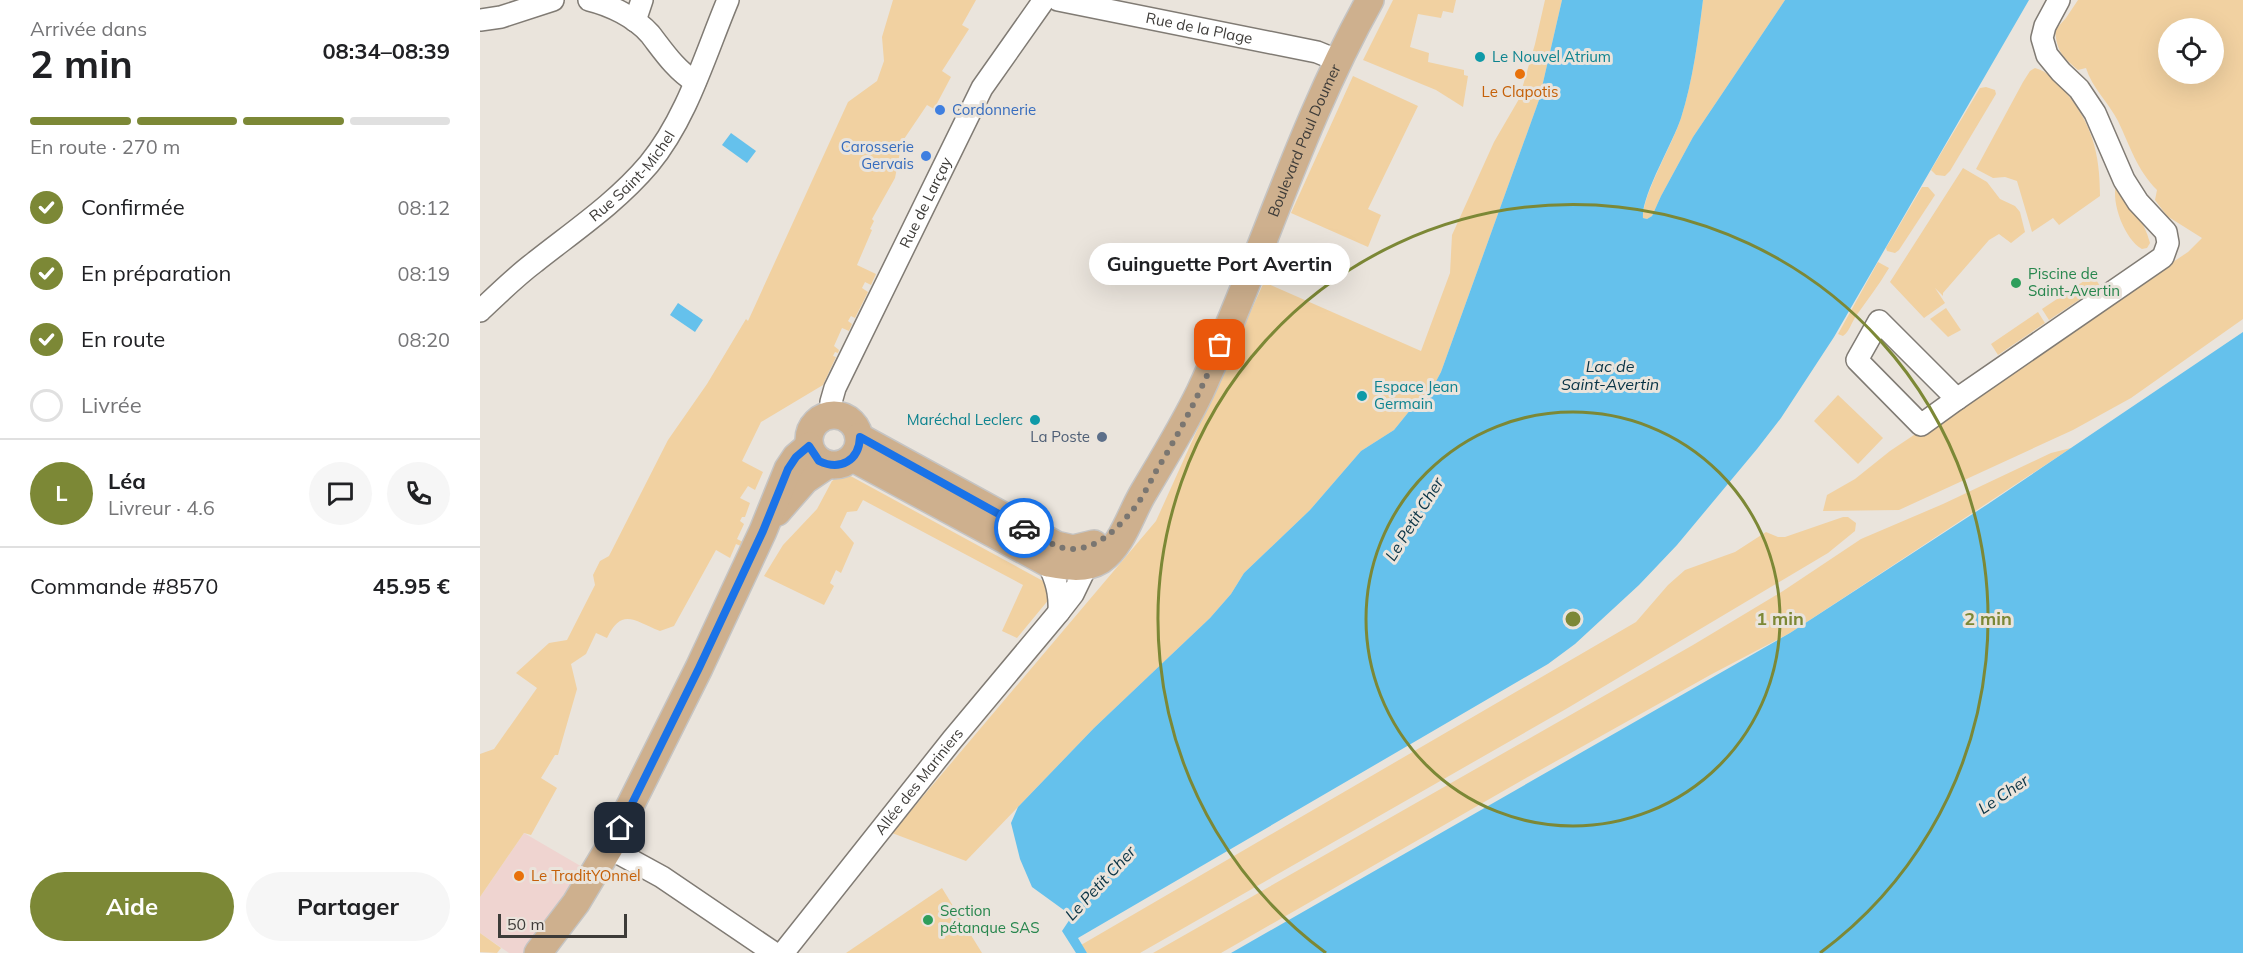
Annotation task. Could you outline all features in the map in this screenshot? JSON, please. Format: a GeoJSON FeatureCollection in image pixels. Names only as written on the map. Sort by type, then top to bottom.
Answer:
{"type":"FeatureCollection","features":[{"type":"Feature","properties":{"kind":"main road","name":"Boulevard Paul Doumer"},"geometry":{"type":"LineString","coordinates":[[1133,510],[1199,394],[1299,149],[1370,0]]}},
{"type":"Feature","properties":{"kind":"main road"},"geometry":{"type":"LineString","coordinates":[[538,953],[576,903],[609,848],[685,698],[765,527],[805,480],[837,452],[852,422],[845,417],[831,415],[821,418],[810,430],[837,452],[1048,563],[1071,567],[1087,566],[1100,561],[1109,553],[1121,535],[1133,510]]}},
{"type":"Feature","properties":{"kind":"main road"},"geometry":{"type":"LineString","coordinates":[[837,452],[1064,548],[1082,548],[1099,541],[1116,528],[1133,510]]}},
{"type":"Feature","properties":{"kind":"street"},"geometry":{"type":"LineString","coordinates":[[480,20],[501,17],[553,0]]}},
{"type":"Feature","properties":{"kind":"street"},"geometry":{"type":"LineString","coordinates":[[589,0],[612,8],[634,21],[649,33],[678,69],[695,82]]}},
{"type":"Feature","properties":{"kind":"street"},"geometry":{"type":"LineString","coordinates":[[634,21],[642,0]]}},
{"type":"Feature","properties":{"kind":"street","name":"Rue Saint-Michel"},"geometry":{"type":"LineString","coordinates":[[480,310],[526,269],[629,187],[651,162],[683,110],[728,0]]}},
{"type":"Feature","properties":{"kind":"street","name":"Rue de Larçay"},"geometry":{"type":"LineString","coordinates":[[831,415],[831,402],[835,388],[982,88],[1044,0]]}},
{"type":"Feature","properties":{"kind":"street","name":"Rue de la Plage"},"geometry":{"type":"LineString","coordinates":[[1058,0],[1317,52],[1339,61]]}},
{"type":"Feature","properties":{"kind":"street"},"geometry":{"type":"LineString","coordinates":[[1957,399],[1879,321],[1857,360],[1921,425],[2163,257],[2168,243],[2166,232],[2138,202],[2124,180],[2095,113],[2079,89],[2047,55],[2042,38],[2043,32],[2059,0]]}},
{"type":"Feature","properties":{"kind":"street"},"geometry":{"type":"LineString","coordinates":[[1048,563],[1059,593],[1059,612]]}},
{"type":"Feature","properties":{"kind":"street","name":"Allée des Mariniers"},"geometry":{"type":"LineString","coordinates":[[783,953],[952,740],[1059,612],[1087,566]]}},
{"type":"Feature","properties":{"kind":"street"},"geometry":{"type":"LineString","coordinates":[[609,848],[662,877],[774,953]]}},
{"type":"Feature","properties":{"kind":"shaded area"},"geometry":{"type":"Polygon","coordinates":[[[893,0],[976,0],[962,25],[969,29],[942,71],[951,77],[934,109],[927,105],[902,142],[895,178],[872,219],[874,221],[870,229],[872,230],[857,265],[876,274],[871,285],[865,282],[862,288],[868,292],[855,318],[851,316],[848,321],[852,324],[849,331],[842,328],[834,346],[839,350],[838,353],[835,352],[833,356],[836,357],[823,385],[761,422],[742,461],[763,472],[755,490],[748,486],[740,498],[750,503],[745,517],[742,517],[740,521],[744,524],[737,539],[745,543],[743,547],[736,544],[730,558],[716,550],[674,626],[660,631],[629,619],[618,622],[607,638],[596,633],[586,654],[571,664],[577,689],[558,755],[555,755],[541,778],[557,788],[531,835],[524,833],[480,897],[480,754],[494,749],[537,688],[516,673],[549,643],[567,640],[595,585],[593,575],[600,561],[609,556],[668,440],[707,384],[746,319],[748,321],[848,102],[877,81],[884,61],[882,37],[893,0]]]}},
{"type":"Feature","properties":{"kind":"shaded area"},"geometry":{"type":"Polygon","coordinates":[[[1393,0],[1456,0],[1453,13],[1443,11],[1441,18],[1418,14],[1410,47],[1429,53],[1428,62],[1464,70],[1464,75],[1468,76],[1463,107],[1436,90],[1363,60],[1393,0]]]}},
{"type":"Feature","properties":{"kind":"shaded area"},"geometry":{"type":"Polygon","coordinates":[[[1545,0],[1562,0],[1539,100],[1441,372],[1426,400],[1411,409],[1394,430],[1361,451],[1310,510],[1244,573],[1231,594],[1210,618],[1094,728],[966,861],[892,833],[1156,521],[1264,282],[1421,351],[1450,273],[1452,235],[1494,142],[1519,99],[1545,0]]]}},
{"type":"Feature","properties":{"kind":"shaded area"},"geometry":{"type":"Polygon","coordinates":[[[1703,0],[1785,0],[1693,137],[1652,216],[1647,219],[1643,218],[1647,196],[1677,129],[1685,104],[1695,60],[1703,0]]]}},
{"type":"Feature","properties":{"kind":"shaded area"},"geometry":{"type":"Polygon","coordinates":[[[2078,0],[2243,0],[2243,319],[2131,398],[2073,430],[1899,510],[1823,511],[1827,495],[1855,479],[1890,451],[2188,252],[2202,238],[2167,216],[2155,200],[2157,190],[2139,166],[2118,121],[2092,82],[2086,68],[2078,70],[2061,53],[2055,30],[2078,0]]]}},
{"type":"Feature","properties":{"kind":"shaded area"},"geometry":{"type":"Polygon","coordinates":[[[2035,68],[2054,79],[2064,90],[2074,102],[2088,127],[2096,152],[2100,196],[2059,225],[2053,218],[2032,232],[2017,181],[2005,177],[1993,178],[1976,169],[2023,82],[2030,71],[2035,68]]]}},
{"type":"Feature","properties":{"kind":"shaded area"},"geometry":{"type":"Polygon","coordinates":[[[1353,76],[1418,106],[1368,209],[1381,215],[1368,247],[1291,213],[1353,76]]]}},
{"type":"Feature","properties":{"kind":"shaded area"},"geometry":{"type":"Polygon","coordinates":[[[1980,88],[1995,90],[1996,94],[1950,171],[1945,176],[1936,175],[1931,170],[1980,88]]]}},
{"type":"Feature","properties":{"kind":"shaded area"},"geometry":{"type":"Polygon","coordinates":[[[1963,168],[1987,182],[2000,199],[2015,206],[2020,212],[2025,232],[2011,243],[1999,234],[1989,240],[1943,293],[1943,296],[1935,288],[1945,303],[1924,318],[1890,282],[1963,168]]]}},
{"type":"Feature","properties":{"kind":"shaded area"},"geometry":{"type":"Polygon","coordinates":[[[2116,185],[2144,227],[2150,243],[2147,248],[2142,249],[2125,230],[2116,201],[2116,185]]]}},
{"type":"Feature","properties":{"kind":"shaded area"},"geometry":{"type":"Polygon","coordinates":[[[1922,187],[1928,187],[1935,195],[1899,250],[1895,253],[1887,251],[1886,248],[1922,187]]]}},
{"type":"Feature","properties":{"kind":"shaded area"},"geometry":{"type":"Polygon","coordinates":[[[1878,262],[1889,268],[1847,332],[1843,336],[1838,334],[1878,262]]]}},
{"type":"Feature","properties":{"kind":"shaded area"},"geometry":{"type":"Polygon","coordinates":[[[2093,275],[2100,286],[2049,320],[2042,309],[2093,275]]]}},
{"type":"Feature","properties":{"kind":"shaded area"},"geometry":{"type":"Polygon","coordinates":[[[1946,308],[1961,330],[1948,337],[1930,319],[1946,308]]]}},
{"type":"Feature","properties":{"kind":"shaded area"},"geometry":{"type":"Polygon","coordinates":[[[2038,312],[2045,323],[1998,355],[1991,344],[2038,312]]]}},
{"type":"Feature","properties":{"kind":"shaded area"},"geometry":{"type":"Polygon","coordinates":[[[1838,395],[1883,438],[1858,464],[1814,421],[1838,395]]]}},
{"type":"Feature","properties":{"kind":"shaded area"},"geometry":{"type":"Polygon","coordinates":[[[2071,448],[1790,633],[1526,778],[1221,953],[1153,953],[1693,645],[1783,591],[1861,539],[1943,504],[2051,453],[2071,448]]]}},
{"type":"Feature","properties":{"kind":"shaded area"},"geometry":{"type":"Polygon","coordinates":[[[845,473],[1043,581],[1050,598],[1017,638],[1002,631],[1023,585],[863,500],[857,511],[847,512],[840,527],[854,543],[841,573],[836,570],[830,583],[834,586],[824,605],[764,576],[783,545],[817,509],[832,481],[845,473]]]}},
{"type":"Feature","properties":{"kind":"shaded area"},"geometry":{"type":"Polygon","coordinates":[[[1848,517],[1856,523],[1855,531],[1828,553],[1566,709],[1140,953],[1087,953],[1081,945],[1636,622],[1668,585],[1685,570],[1735,552],[1766,532],[1785,537],[1848,517]]]}},
{"type":"Feature","properties":{"kind":"shaded area"},"geometry":{"type":"Polygon","coordinates":[[[524,833],[584,868],[524,953],[509,953],[480,933],[480,897],[524,833]]]}},
{"type":"Feature","properties":{"kind":"shaded area","name":"Section pétanque SAS"},"geometry":{"type":"Polygon","coordinates":[[[942,888],[982,953],[846,953],[942,888]]]}},
{"type":"Feature","properties":{"kind":"shaded area"},"geometry":{"type":"Polygon","coordinates":[[[480,933],[501,948],[497,953],[480,952],[480,933]]]}},
{"type":"Feature","properties":{"kind":"water","name":"Lac de Saint-Avertin"},"geometry":{"type":"Polygon","coordinates":[[[1562,0],[1703,0],[1689,89],[1677,129],[1647,197],[1643,218],[1647,219],[1652,216],[1693,137],[1785,0],[2029,0],[1834,337],[1781,418],[1677,545],[1639,585],[1575,644],[1548,664],[1078,938],[1087,953],[1076,953],[1062,931],[1072,916],[1032,887],[1020,859],[1011,823],[1018,807],[1094,728],[1210,618],[1231,594],[1244,573],[1310,510],[1361,451],[1394,430],[1411,409],[1426,400],[1441,372],[1539,100],[1562,0]]]}},
{"type":"Feature","properties":{"kind":"water"},"geometry":{"type":"Polygon","coordinates":[[[731,133],[756,151],[747,163],[722,145],[731,133]]]}},
{"type":"Feature","properties":{"kind":"water"},"geometry":{"type":"Polygon","coordinates":[[[678,303],[703,320],[695,332],[670,315],[678,303]]]}},
{"type":"Feature","properties":{"kind":"water","name":"Le Cher"},"geometry":{"type":"Polygon","coordinates":[[[2243,332],[2243,953],[1231,953],[1790,633],[1988,504],[2243,332]]]}},
{"type":"Feature","properties":{"kind":"way so far"},"geometry":{"type":"LineString","coordinates":[[1024,528],[1064,548],[1073,549],[1094,544],[1116,528],[1133,510],[1170,448],[1199,394],[1220,345]]}},
{"type":"Feature","properties":{"kind":"place","name":"Le Nouvel Atrium"},"geometry":{"type":"Point","coordinates":[1480,57]}},
{"type":"Feature","properties":{"kind":"place","name":"Le Clapotis"},"geometry":{"type":"Point","coordinates":[1520,74]}},
{"type":"Feature","properties":{"kind":"place","name":"Cordonnerie"},"geometry":{"type":"Point","coordinates":[940,110]}},
{"type":"Feature","properties":{"kind":"place","name":"Carosserie Gervais"},"geometry":{"type":"Point","coordinates":[926,156]}},
{"type":"Feature","properties":{"kind":"place","name":"Piscine de Saint-Avertin"},"geometry":{"type":"Point","coordinates":[2016,283]}},
{"type":"Feature","properties":{"kind":"place","name":"Guinguette Port Avertin"},"geometry":{"type":"Point","coordinates":[1220,345]}},
{"type":"Feature","properties":{"kind":"place","name":"Espace Jean Germain"},"geometry":{"type":"Point","coordinates":[1362,396]}},
{"type":"Feature","properties":{"kind":"place","name":"Maréchal Leclerc"},"geometry":{"type":"Point","coordinates":[1035,420]}},
{"type":"Feature","properties":{"kind":"place","name":"La Poste"},"geometry":{"type":"Point","coordinates":[1102,437]}},
{"type":"Feature","properties":{"kind":"place","name":"Le TraditYOnnel"},"geometry":{"type":"Point","coordinates":[519,876]}},
{"type":"Feature","properties":{"kind":"place","name":"Section pétanque SAS"},"geometry":{"type":"Point","coordinates":[928,920]}},
{"type":"Feature","properties":{"kind":"route"},"geometry":{"type":"LineString","coordinates":[[620,828],[765,527],[781,483],[792,462],[803,450],[809,446],[819,461],[827,465],[845,464],[857,452],[860,437],[1024,528]]}},
{"type":"Feature","properties":{"kind":"water label","name":"Le Petit Cher"},"geometry":{"type":"Point","coordinates":[1414,519]}},
{"type":"Feature","properties":{"kind":"water label","name":"Le Petit Cher"},"geometry":{"type":"Point","coordinates":[1100,883]}}]}
